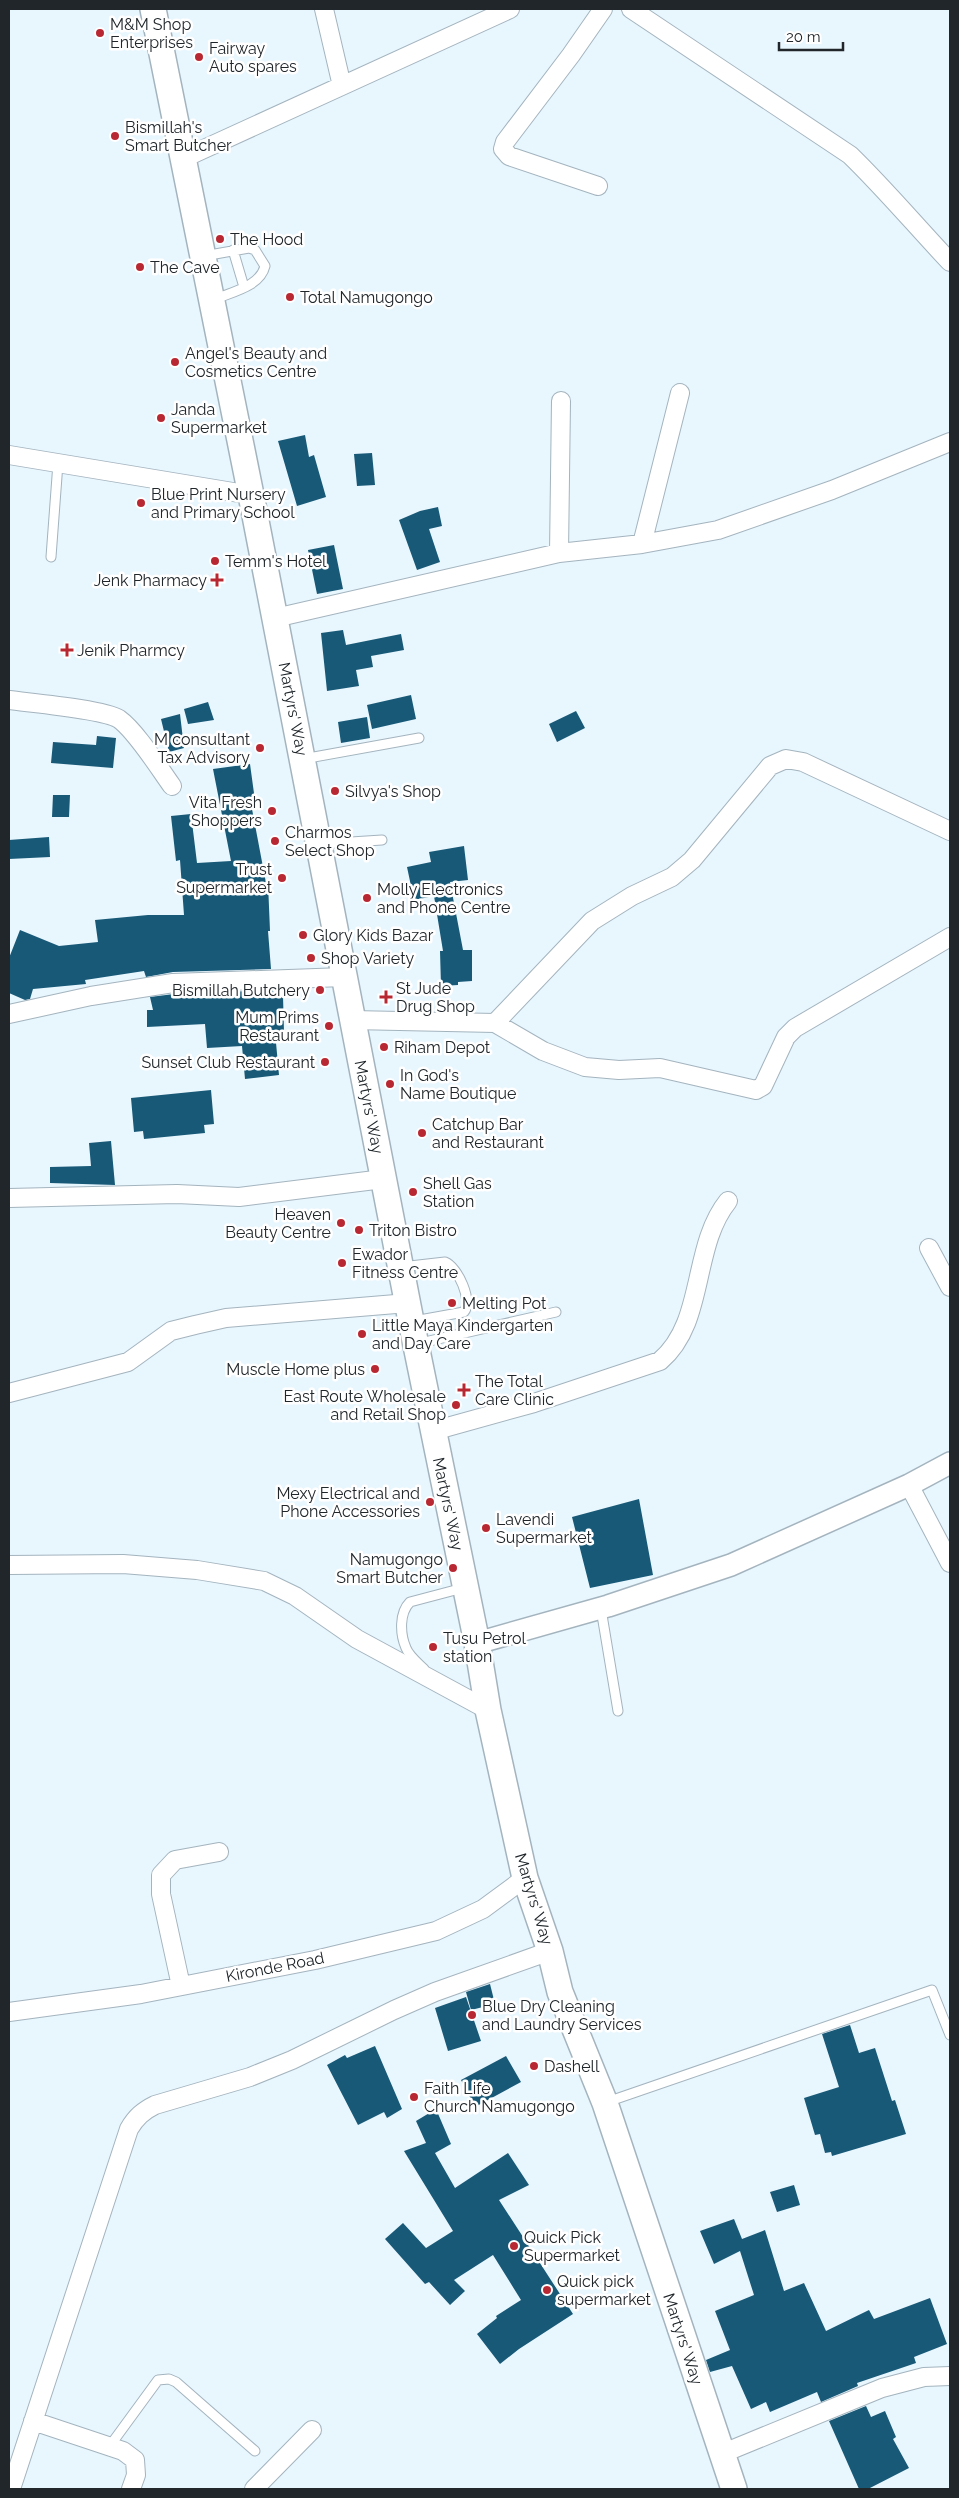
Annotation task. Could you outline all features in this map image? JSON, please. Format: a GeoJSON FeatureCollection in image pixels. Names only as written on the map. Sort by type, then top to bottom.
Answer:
{"type":"FeatureCollection","features":[{"type":"Feature","properties":{"kind":"main road","name":"Martyrs' Way"},"geometry":{"type":"LineString","coordinates":[[153,9],[251,495],[383,1179],[477,1642],[488,1710],[525,1878],[550,1951],[560,1992],[605,2103],[734,2489]]}},
{"type":"Feature","properties":{"kind":"street"},"geometry":{"type":"LineString","coordinates":[[324,9],[342,86]]}},
{"type":"Feature","properties":{"kind":"street"},"geometry":{"type":"LineString","coordinates":[[182,159],[510,9]]}},
{"type":"Feature","properties":{"kind":"street"},"geometry":{"type":"LineString","coordinates":[[598,186],[509,156],[503,149],[505,142],[572,55],[603,9]]}},
{"type":"Feature","properties":{"kind":"street"},"geometry":{"type":"LineString","coordinates":[[631,9],[850,155],[880,184],[901,210],[950,262]]}},
{"type":"Feature","properties":{"kind":"street"},"geometry":{"type":"LineString","coordinates":[[642,544],[680,393]]}},
{"type":"Feature","properties":{"kind":"street"},"geometry":{"type":"LineString","coordinates":[[559,553],[561,401]]}},
{"type":"Feature","properties":{"kind":"street"},"geometry":{"type":"LineString","coordinates":[[275,618],[559,553],[642,544],[718,530],[832,490],[950,442]]}},
{"type":"Feature","properties":{"kind":"street"},"geometry":{"type":"LineString","coordinates":[[9,455],[251,495]]}},
{"type":"Feature","properties":{"kind":"street"},"geometry":{"type":"LineString","coordinates":[[9,700],[97,712],[119,719],[138,739],[172,786]]}},
{"type":"Feature","properties":{"kind":"street"},"geometry":{"type":"LineString","coordinates":[[495,1023],[592,921],[632,896],[672,877],[692,860],[770,766],[786,759],[803,762],[950,831]]}},
{"type":"Feature","properties":{"kind":"street"},"geometry":{"type":"LineString","coordinates":[[352,1020],[495,1023],[543,1051],[585,1068],[619,1070],[660,1068],[756,1090],[763,1086],[786,1037],[795,1028],[950,938]]}},
{"type":"Feature","properties":{"kind":"street"},"geometry":{"type":"LineString","coordinates":[[9,1014],[91,996],[173,983],[344,977]]}},
{"type":"Feature","properties":{"kind":"street"},"geometry":{"type":"LineString","coordinates":[[9,1198],[177,1194],[239,1197],[383,1179]]}},
{"type":"Feature","properties":{"kind":"street"},"geometry":{"type":"LineString","coordinates":[[433,1431],[534,1403],[660,1361],[673,1350],[683,1333],[708,1242],[722,1208],[728,1201]]}},
{"type":"Feature","properties":{"kind":"street"},"geometry":{"type":"LineString","coordinates":[[929,1248],[950,1288]]}},
{"type":"Feature","properties":{"kind":"street"},"geometry":{"type":"LineString","coordinates":[[9,1393],[128,1362],[171,1331],[226,1318],[412,1323]]}},
{"type":"Feature","properties":{"kind":"street"},"geometry":{"type":"LineString","coordinates":[[477,1642],[600,1608],[731,1565],[909,1485],[950,1463]]}},
{"type":"Feature","properties":{"kind":"street"},"geometry":{"type":"LineString","coordinates":[[909,1485],[950,1562]]}},
{"type":"Feature","properties":{"kind":"street"},"geometry":{"type":"LineString","coordinates":[[9,1565],[123,1564],[198,1570],[264,1581],[295,1596],[357,1639],[433,1678],[488,1710]]}},
{"type":"Feature","properties":{"kind":"street"},"geometry":{"type":"LineString","coordinates":[[181,1986],[161,1894],[160,1875],[175,1860],[218,1852]]}},
{"type":"Feature","properties":{"kind":"street","name":"Kironde Road"},"geometry":{"type":"LineString","coordinates":[[9,2012],[181,1986],[314,1960],[436,1931],[483,1909],[525,1878]]}},
{"type":"Feature","properties":{"kind":"street"},"geometry":{"type":"LineString","coordinates":[[11,2489],[129,2129],[144,2110],[292,2060],[435,1992],[550,1951]]}},
{"type":"Feature","properties":{"kind":"street"},"geometry":{"type":"LineString","coordinates":[[721,2454],[882,2388],[924,2377],[950,2376]]}},
{"type":"Feature","properties":{"kind":"street"},"geometry":{"type":"LineString","coordinates":[[33,2421],[123,2451],[135,2460],[136,2475],[131,2489]]}},
{"type":"Feature","properties":{"kind":"street"},"geometry":{"type":"LineString","coordinates":[[254,2489],[312,2430]]}},
{"type":"Feature","properties":{"kind":"lane"},"geometry":{"type":"LineString","coordinates":[[202,256],[249,248],[255,250],[266,266],[263,274],[255,283],[211,301]]}},
{"type":"Feature","properties":{"kind":"lane"},"geometry":{"type":"LineString","coordinates":[[233,250],[244,287]]}},
{"type":"Feature","properties":{"kind":"lane"},"geometry":{"type":"LineString","coordinates":[[51,557],[58,463]]}},
{"type":"Feature","properties":{"kind":"lane"},"geometry":{"type":"LineString","coordinates":[[302,759],[419,738]]}},
{"type":"Feature","properties":{"kind":"lane"},"geometry":{"type":"LineString","coordinates":[[318,844],[382,840]]}},
{"type":"Feature","properties":{"kind":"lane"},"geometry":{"type":"LineString","coordinates":[[401,1267],[445,1262],[452,1265],[458,1272],[467,1303],[464,1312],[412,1323]]}},
{"type":"Feature","properties":{"kind":"lane"},"geometry":{"type":"LineString","coordinates":[[412,1323],[556,1312]]}},
{"type":"Feature","properties":{"kind":"lane"},"geometry":{"type":"LineString","coordinates":[[433,1678],[406,1647],[401,1617],[404,1608],[410,1602],[466,1588]]}},
{"type":"Feature","properties":{"kind":"lane"},"geometry":{"type":"LineString","coordinates":[[600,1608],[618,1711]]}},
{"type":"Feature","properties":{"kind":"lane"},"geometry":{"type":"LineString","coordinates":[[605,2103],[932,1990],[950,2035]]}},
{"type":"Feature","properties":{"kind":"lane"},"geometry":{"type":"LineString","coordinates":[[109,2447],[158,2380],[169,2380],[176,2382],[255,2451]]}},
{"type":"Feature","properties":{"kind":"building"},"geometry":{"type":"Polygon","coordinates":[[[305,435],[309,457],[314,455],[326,497],[297,506],[278,441],[305,435]]]}},
{"type":"Feature","properties":{"kind":"building"},"geometry":{"type":"Polygon","coordinates":[[[372,453],[375,485],[357,486],[354,454],[372,453]]]}},
{"type":"Feature","properties":{"kind":"building"},"geometry":{"type":"Polygon","coordinates":[[[438,507],[442,526],[429,529],[440,562],[417,570],[399,520],[420,511],[438,507]]]}},
{"type":"Feature","properties":{"kind":"building"},"geometry":{"type":"Polygon","coordinates":[[[334,545],[343,589],[317,594],[308,550],[334,545]]]}},
{"type":"Feature","properties":{"kind":"building"},"geometry":{"type":"Polygon","coordinates":[[[343,630],[346,645],[401,634],[404,650],[371,656],[373,667],[356,670],[359,686],[327,691],[321,633],[343,630]]]}},
{"type":"Feature","properties":{"kind":"building"},"geometry":{"type":"Polygon","coordinates":[[[411,695],[416,719],[372,729],[367,705],[411,695]]]}},
{"type":"Feature","properties":{"kind":"building"},"geometry":{"type":"Polygon","coordinates":[[[208,702],[214,720],[188,724],[184,709],[208,702]]]}},
{"type":"Feature","properties":{"kind":"building"},"geometry":{"type":"Polygon","coordinates":[[[576,711],[585,728],[557,742],[549,724],[576,711]]]}},
{"type":"Feature","properties":{"kind":"building"},"geometry":{"type":"Polygon","coordinates":[[[180,714],[184,748],[169,752],[161,719],[180,714]]]}},
{"type":"Feature","properties":{"kind":"building"},"geometry":{"type":"Polygon","coordinates":[[[367,717],[370,738],[341,743],[338,722],[367,717]]]}},
{"type":"Feature","properties":{"kind":"building"},"geometry":{"type":"Polygon","coordinates":[[[97,736],[116,738],[113,768],[51,763],[53,742],[96,745],[97,736]]]}},
{"type":"Feature","properties":{"kind":"building"},"geometry":{"type":"Polygon","coordinates":[[[250,764],[256,808],[252,809],[266,883],[268,883],[270,931],[268,931],[271,969],[173,972],[146,977],[144,971],[85,980],[86,984],[33,989],[30,999],[25,1000],[9,993],[9,958],[20,930],[59,946],[98,942],[95,920],[148,915],[184,915],[180,860],[176,861],[171,816],[191,814],[197,863],[231,861],[213,769],[250,764]]]}},
{"type":"Feature","properties":{"kind":"building"},"geometry":{"type":"Polygon","coordinates":[[[53,795],[70,795],[69,817],[52,817],[53,795]]]}},
{"type":"Feature","properties":{"kind":"building"},"geometry":{"type":"Polygon","coordinates":[[[49,837],[50,857],[9,859],[9,840],[49,837]]]}},
{"type":"Feature","properties":{"kind":"building"},"geometry":{"type":"Polygon","coordinates":[[[464,846],[468,880],[450,882],[463,950],[472,950],[472,981],[458,982],[458,985],[441,986],[440,951],[443,951],[434,896],[414,900],[407,867],[431,862],[429,852],[464,846]]]}},
{"type":"Feature","properties":{"kind":"building"},"geometry":{"type":"Polygon","coordinates":[[[273,990],[274,997],[283,996],[284,1032],[275,1032],[279,1075],[245,1079],[242,1046],[207,1048],[205,1024],[147,1027],[147,1010],[153,1010],[150,997],[174,994],[273,990]]]}},
{"type":"Feature","properties":{"kind":"building"},"geometry":{"type":"Polygon","coordinates":[[[211,1090],[214,1124],[204,1125],[205,1133],[144,1139],[143,1131],[134,1132],[131,1098],[211,1090]]]}},
{"type":"Feature","properties":{"kind":"building"},"geometry":{"type":"Polygon","coordinates":[[[111,1141],[115,1185],[50,1183],[50,1167],[91,1166],[89,1143],[111,1141]]]}},
{"type":"Feature","properties":{"kind":"building"},"geometry":{"type":"Polygon","coordinates":[[[639,1499],[653,1575],[590,1588],[572,1517],[639,1499]]]}},
{"type":"Feature","properties":{"kind":"building"},"geometry":{"type":"Polygon","coordinates":[[[490,1984],[495,2004],[471,2010],[466,1992],[490,1984]]]}},
{"type":"Feature","properties":{"kind":"building"},"geometry":{"type":"Polygon","coordinates":[[[466,1997],[481,2041],[448,2051],[435,2008],[466,1997]]]}},
{"type":"Feature","properties":{"kind":"building"},"geometry":{"type":"Polygon","coordinates":[[[850,2025],[859,2053],[875,2048],[892,2101],[895,2100],[906,2134],[832,2156],[831,2152],[825,2153],[820,2134],[815,2135],[804,2098],[839,2087],[822,2034],[850,2025]]]}},
{"type":"Feature","properties":{"kind":"building"},"geometry":{"type":"Polygon","coordinates":[[[375,2046],[402,2109],[387,2118],[384,2112],[358,2125],[327,2065],[345,2055],[347,2058],[375,2046]]]}},
{"type":"Feature","properties":{"kind":"building"},"geometry":{"type":"Polygon","coordinates":[[[506,2056],[521,2082],[475,2107],[461,2080],[506,2056]]]}},
{"type":"Feature","properties":{"kind":"building"},"geometry":{"type":"Polygon","coordinates":[[[436,2109],[451,2144],[435,2153],[455,2188],[508,2153],[529,2185],[499,2200],[573,2314],[519,2349],[500,2364],[477,2334],[497,2318],[496,2316],[521,2300],[493,2255],[454,2280],[465,2291],[450,2305],[429,2282],[425,2284],[385,2239],[403,2223],[426,2248],[453,2231],[404,2151],[426,2143],[416,2121],[436,2109]]]}},
{"type":"Feature","properties":{"kind":"building"},"geometry":{"type":"Polygon","coordinates":[[[794,2185],[800,2205],[777,2212],[770,2192],[794,2185]]]}},
{"type":"Feature","properties":{"kind":"building"},"geometry":{"type":"Polygon","coordinates":[[[734,2219],[742,2239],[765,2230],[784,2291],[804,2283],[826,2331],[869,2310],[874,2319],[930,2298],[947,2344],[914,2357],[916,2363],[857,2383],[858,2386],[821,2402],[817,2392],[770,2412],[766,2402],[751,2409],[732,2366],[710,2372],[706,2360],[730,2350],[715,2311],[754,2295],[740,2251],[714,2264],[700,2231],[734,2219]]]}},
{"type":"Feature","properties":{"kind":"building"},"geometry":{"type":"Polygon","coordinates":[[[866,2406],[871,2417],[885,2411],[896,2437],[893,2439],[909,2468],[868,2489],[859,2489],[829,2421],[866,2406]]]}},
{"type":"Feature","properties":{"kind":"place","name":"M&M Shop Enterprises"},"geometry":{"type":"Point","coordinates":[100,33]}},
{"type":"Feature","properties":{"kind":"place","name":"Fairway Auto spares"},"geometry":{"type":"Point","coordinates":[199,57]}},
{"type":"Feature","properties":{"kind":"place","name":"Bismillah's Smart Butcher"},"geometry":{"type":"Point","coordinates":[115,136]}},
{"type":"Feature","properties":{"kind":"place","name":"The Hood"},"geometry":{"type":"Point","coordinates":[220,239]}},
{"type":"Feature","properties":{"kind":"place","name":"The Cave"},"geometry":{"type":"Point","coordinates":[140,267]}},
{"type":"Feature","properties":{"kind":"place","name":"Total Namugongo"},"geometry":{"type":"Point","coordinates":[290,297]}},
{"type":"Feature","properties":{"kind":"place","name":"Angel's Beauty and Cosmetics Centre"},"geometry":{"type":"Point","coordinates":[175,362]}},
{"type":"Feature","properties":{"kind":"place","name":"Janda Supermarket"},"geometry":{"type":"Point","coordinates":[161,418]}},
{"type":"Feature","properties":{"kind":"place","name":"Blue Print Nursery and Primary School"},"geometry":{"type":"Point","coordinates":[141,503]}},
{"type":"Feature","properties":{"kind":"place","name":"Temm's Hotel"},"geometry":{"type":"Point","coordinates":[215,561]}},
{"type":"Feature","properties":{"kind":"place","name":"Jenk Pharmacy"},"geometry":{"type":"Point","coordinates":[217,580]}},
{"type":"Feature","properties":{"kind":"place","name":"Jenik Pharmcy"},"geometry":{"type":"Point","coordinates":[67,650]}},
{"type":"Feature","properties":{"kind":"place","name":"M consultant Tax Advisory"},"geometry":{"type":"Point","coordinates":[260,748]}},
{"type":"Feature","properties":{"kind":"place","name":"Silvya's Shop"},"geometry":{"type":"Point","coordinates":[335,791]}},
{"type":"Feature","properties":{"kind":"place","name":"Vita Fresh Shoppers"},"geometry":{"type":"Point","coordinates":[272,811]}},
{"type":"Feature","properties":{"kind":"place","name":"Charmos Select Shop"},"geometry":{"type":"Point","coordinates":[275,841]}},
{"type":"Feature","properties":{"kind":"place","name":"Trust Supermarket"},"geometry":{"type":"Point","coordinates":[282,878]}},
{"type":"Feature","properties":{"kind":"place","name":"Molly Electronics and Phone Centre"},"geometry":{"type":"Point","coordinates":[367,898]}},
{"type":"Feature","properties":{"kind":"place","name":"Glory Kids Bazar"},"geometry":{"type":"Point","coordinates":[303,935]}},
{"type":"Feature","properties":{"kind":"place","name":"Shop Variety"},"geometry":{"type":"Point","coordinates":[311,958]}},
{"type":"Feature","properties":{"kind":"place","name":"Bismillah Butchery"},"geometry":{"type":"Point","coordinates":[320,990]}},
{"type":"Feature","properties":{"kind":"place","name":"St Jude Drug Shop"},"geometry":{"type":"Point","coordinates":[386,997]}},
{"type":"Feature","properties":{"kind":"place","name":"Mum Prims Restaurant"},"geometry":{"type":"Point","coordinates":[329,1026]}},
{"type":"Feature","properties":{"kind":"place","name":"Riham Depot"},"geometry":{"type":"Point","coordinates":[384,1047]}},
{"type":"Feature","properties":{"kind":"place","name":"Sunset Club Restaurant"},"geometry":{"type":"Point","coordinates":[325,1062]}},
{"type":"Feature","properties":{"kind":"place","name":"In God's Name Boutique"},"geometry":{"type":"Point","coordinates":[390,1084]}},
{"type":"Feature","properties":{"kind":"place","name":"Catchup Bar and Restaurant"},"geometry":{"type":"Point","coordinates":[422,1133]}},
{"type":"Feature","properties":{"kind":"place","name":"Shell Gas Station"},"geometry":{"type":"Point","coordinates":[413,1192]}},
{"type":"Feature","properties":{"kind":"place","name":"Heaven Beauty Centre"},"geometry":{"type":"Point","coordinates":[341,1223]}},
{"type":"Feature","properties":{"kind":"place","name":"Triton Bistro"},"geometry":{"type":"Point","coordinates":[359,1230]}},
{"type":"Feature","properties":{"kind":"place","name":"Ewador Fitness Centre"},"geometry":{"type":"Point","coordinates":[342,1263]}},
{"type":"Feature","properties":{"kind":"place","name":"Melting Pot"},"geometry":{"type":"Point","coordinates":[452,1303]}},
{"type":"Feature","properties":{"kind":"place","name":"Little Maya Kindergarten and Day Care"},"geometry":{"type":"Point","coordinates":[362,1334]}},
{"type":"Feature","properties":{"kind":"place","name":"Muscle Home plus"},"geometry":{"type":"Point","coordinates":[375,1369]}},
{"type":"Feature","properties":{"kind":"place","name":"The Total Care Clinic"},"geometry":{"type":"Point","coordinates":[464,1390]}},
{"type":"Feature","properties":{"kind":"place","name":"East Route Wholesale and Retail Shop"},"geometry":{"type":"Point","coordinates":[456,1405]}},
{"type":"Feature","properties":{"kind":"place","name":"Mexy Electrical and Phone Accessories"},"geometry":{"type":"Point","coordinates":[430,1502]}},
{"type":"Feature","properties":{"kind":"place","name":"Lavendi Supermarket"},"geometry":{"type":"Point","coordinates":[486,1528]}},
{"type":"Feature","properties":{"kind":"place","name":"Namugongo Smart Butcher"},"geometry":{"type":"Point","coordinates":[453,1568]}},
{"type":"Feature","properties":{"kind":"place","name":"Tusu Petrol station"},"geometry":{"type":"Point","coordinates":[433,1647]}},
{"type":"Feature","properties":{"kind":"place","name":"Blue Dry Cleaning and Laundry Services"},"geometry":{"type":"Point","coordinates":[472,2015]}},
{"type":"Feature","properties":{"kind":"place","name":"Dashell"},"geometry":{"type":"Point","coordinates":[534,2066]}},
{"type":"Feature","properties":{"kind":"place","name":"Faith Life Church Namugongo"},"geometry":{"type":"Point","coordinates":[414,2097]}},
{"type":"Feature","properties":{"kind":"place","name":"Quick Pick Supermarket"},"geometry":{"type":"Point","coordinates":[514,2246]}},
{"type":"Feature","properties":{"kind":"place","name":"Quick pick supermarket"},"geometry":{"type":"Point","coordinates":[547,2290]}}]}
